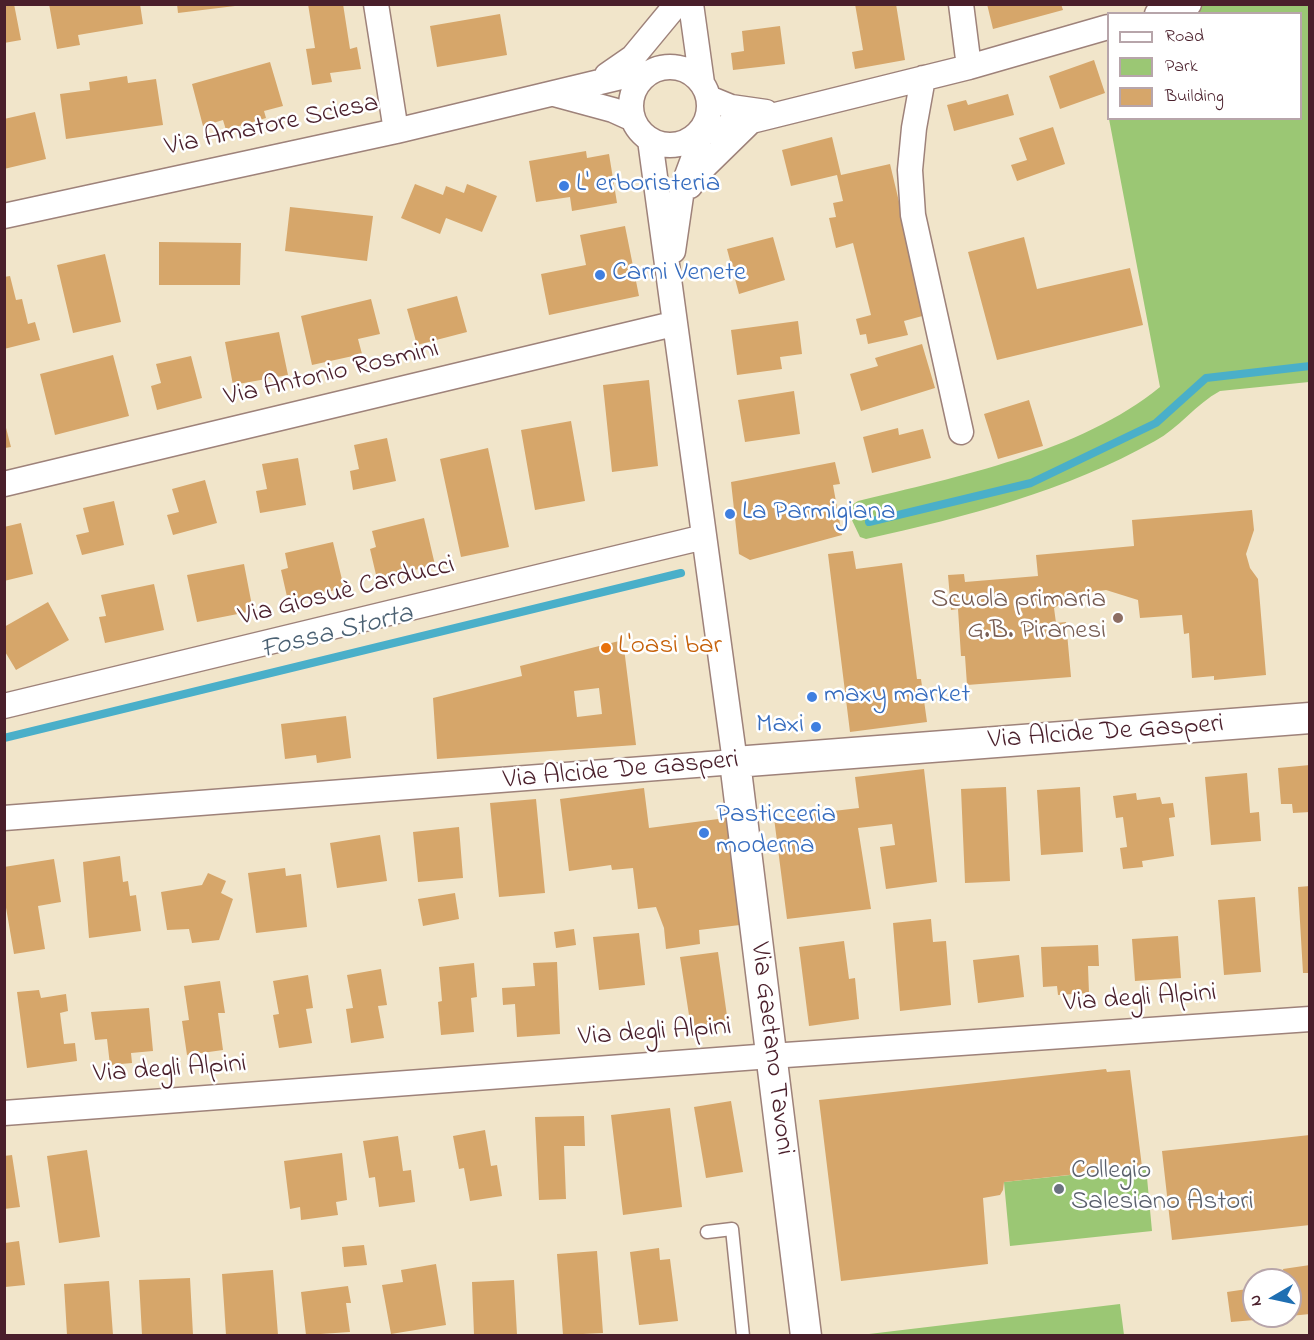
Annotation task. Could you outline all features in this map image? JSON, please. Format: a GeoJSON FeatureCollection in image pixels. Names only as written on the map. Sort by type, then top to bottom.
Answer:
{"type":"FeatureCollection","features":[{"type":"Feature","properties":{"kind":"street"},"geometry":{"type":"LineString","coordinates":[[376,4],[396,131]]}},
{"type":"Feature","properties":{"kind":"street"},"geometry":{"type":"LineString","coordinates":[[668,289],[680,200],[687,172],[698,146],[699,134],[710,111],[691,4]]}},
{"type":"Feature","properties":{"kind":"street"},"geometry":{"type":"LineString","coordinates":[[961,4],[969,67]]}},
{"type":"Feature","properties":{"kind":"street"},"geometry":{"type":"LineString","coordinates":[[1163,12],[1189,4]]}},
{"type":"Feature","properties":{"kind":"street"},"geometry":{"type":"LineString","coordinates":[[676,5],[646,75],[632,95],[633,119],[639,131],[650,140],[662,145],[675,146],[688,142],[699,134],[753,119],[969,67],[1107,27]]}},
{"type":"Feature","properties":{"kind":"street"},"geometry":{"type":"LineString","coordinates":[[592,83],[633,57],[676,5]]}},
{"type":"Feature","properties":{"kind":"street"},"geometry":{"type":"LineString","coordinates":[[646,75],[672,66],[684,69],[706,90],[731,107],[777,113]]}},
{"type":"Feature","properties":{"kind":"street","name":"Via Amatore Sciesa"},"geometry":{"type":"LineString","coordinates":[[4,216],[396,131],[628,75],[646,75]]}},
{"type":"Feature","properties":{"kind":"street"},"geometry":{"type":"LineString","coordinates":[[923,78],[914,128],[910,170],[913,215],[961,432]]}},
{"type":"Feature","properties":{"kind":"street","name":"Via Amatore Sciesa"},"geometry":{"type":"LineString","coordinates":[[552,93],[613,110],[633,119]]}},
{"type":"Feature","properties":{"kind":"street"},"geometry":{"type":"LineString","coordinates":[[680,200],[704,167],[753,119]]}},
{"type":"Feature","properties":{"kind":"street"},"geometry":{"type":"LineString","coordinates":[[650,140],[668,289],[735,762]]}},
{"type":"Feature","properties":{"kind":"street","name":"Via Antonio Rosmini"},"geometry":{"type":"LineString","coordinates":[[4,484],[673,324]]}},
{"type":"Feature","properties":{"kind":"street","name":"Via Giosuè Carducci"},"geometry":{"type":"LineString","coordinates":[[4,706],[704,537]]}},
{"type":"Feature","properties":{"kind":"street","name":"Via Alcide De Gasperi"},"geometry":{"type":"LineString","coordinates":[[4,818],[1310,718]]}},
{"type":"Feature","properties":{"kind":"street","name":"Via Gaetano Tavoni"},"geometry":{"type":"LineString","coordinates":[[735,762],[806,1335]]}},
{"type":"Feature","properties":{"kind":"street","name":"Via degli Alpini"},"geometry":{"type":"LineString","coordinates":[[4,1113],[1310,1019]]}},
{"type":"Feature","properties":{"kind":"lane"},"geometry":{"type":"LineString","coordinates":[[707,1232],[732,1229],[743,1335]]}},
{"type":"Feature","properties":{"kind":"green space"},"geometry":{"type":"Polygon","coordinates":[[[1204,5],[1309,5],[1309,382],[1220,391],[1203,402],[1164,436],[1121,459],[1086,474],[978,512],[866,539],[860,537],[849,514],[852,505],[858,501],[976,472],[1056,445],[1128,410],[1160,387],[1109,120],[1302,120],[1302,12],[1186,12],[1204,5]]]}},
{"type":"Feature","properties":{"kind":"green space"},"geometry":{"type":"Polygon","coordinates":[[[1146,1167],[1152,1231],[1010,1246],[1004,1182],[1146,1167]]]}},
{"type":"Feature","properties":{"kind":"green space"},"geometry":{"type":"Polygon","coordinates":[[[1120,1304],[1124,1335],[869,1335],[869,1334],[1120,1304]]]}},
{"type":"Feature","properties":{"kind":"building"},"geometry":{"type":"Polygon","coordinates":[[[4,4],[14,4],[21,40],[4,43],[4,4]]]}},
{"type":"Feature","properties":{"kind":"building"},"geometry":{"type":"Polygon","coordinates":[[[49,4],[140,4],[143,24],[78,35],[80,45],[57,49],[49,4]]]}},
{"type":"Feature","properties":{"kind":"building"},"geometry":{"type":"Polygon","coordinates":[[[177,4],[235,4],[235,6],[178,13],[177,4]]]}},
{"type":"Feature","properties":{"kind":"building"},"geometry":{"type":"Polygon","coordinates":[[[308,4],[343,4],[350,49],[357,47],[361,69],[330,73],[332,82],[312,85],[306,49],[315,48],[308,4]]]}},
{"type":"Feature","properties":{"kind":"building"},"geometry":{"type":"Polygon","coordinates":[[[855,4],[896,4],[905,60],[855,69],[852,52],[863,50],[855,4]]]}},
{"type":"Feature","properties":{"kind":"building"},"geometry":{"type":"Polygon","coordinates":[[[987,4],[1061,4],[1063,10],[993,29],[987,4]]]}},
{"type":"Feature","properties":{"kind":"building"},"geometry":{"type":"Polygon","coordinates":[[[500,14],[507,55],[437,67],[430,26],[500,14]]]}},
{"type":"Feature","properties":{"kind":"building"},"geometry":{"type":"Polygon","coordinates":[[[780,26],[785,64],[733,70],[731,53],[744,51],[742,31],[780,26]]]}},
{"type":"Feature","properties":{"kind":"building"},"geometry":{"type":"Polygon","coordinates":[[[1094,60],[1105,93],[1060,109],[1049,76],[1094,60]]]}},
{"type":"Feature","properties":{"kind":"building"},"geometry":{"type":"Polygon","coordinates":[[[270,62],[283,106],[264,111],[266,118],[226,130],[223,120],[203,126],[192,84],[270,62]]]}},
{"type":"Feature","properties":{"kind":"building"},"geometry":{"type":"Polygon","coordinates":[[[127,76],[128,83],[156,79],[163,125],[66,139],[60,94],[90,90],[89,82],[127,76]]]}},
{"type":"Feature","properties":{"kind":"building"},"geometry":{"type":"Polygon","coordinates":[[[1008,94],[1014,115],[954,131],[947,105],[966,100],[968,105],[1008,94]]]}},
{"type":"Feature","properties":{"kind":"building"},"geometry":{"type":"Polygon","coordinates":[[[35,112],[46,159],[4,169],[4,119],[35,112]]]}},
{"type":"Feature","properties":{"kind":"building"},"geometry":{"type":"Polygon","coordinates":[[[1053,127],[1065,164],[1017,181],[1011,165],[1027,160],[1019,138],[1053,127]]]}},
{"type":"Feature","properties":{"kind":"building"},"geometry":{"type":"Polygon","coordinates":[[[832,137],[841,175],[890,164],[926,315],[904,321],[908,335],[868,344],[866,334],[860,335],[856,319],[871,315],[853,243],[836,248],[829,218],[836,217],[833,203],[843,201],[837,175],[791,186],[782,150],[832,137]]]}},
{"type":"Feature","properties":{"kind":"building"},"geometry":{"type":"Polygon","coordinates":[[[586,151],[587,158],[609,154],[617,203],[572,211],[570,197],[536,202],[529,161],[586,151]]]}},
{"type":"Feature","properties":{"kind":"building"},"geometry":{"type":"Polygon","coordinates":[[[415,184],[443,195],[446,186],[464,193],[467,184],[497,196],[482,232],[446,218],[440,234],[401,218],[415,184]]]}},
{"type":"Feature","properties":{"kind":"building"},"geometry":{"type":"Polygon","coordinates":[[[290,207],[373,216],[367,261],[285,251],[290,207]]]}},
{"type":"Feature","properties":{"kind":"building"},"geometry":{"type":"Polygon","coordinates":[[[625,226],[639,296],[549,315],[541,274],[586,265],[580,235],[625,226]]]}},
{"type":"Feature","properties":{"kind":"building"},"geometry":{"type":"Polygon","coordinates":[[[773,237],[785,280],[739,294],[727,249],[773,237]]]}},
{"type":"Feature","properties":{"kind":"building"},"geometry":{"type":"Polygon","coordinates":[[[1024,237],[1037,289],[1130,268],[1143,325],[997,360],[968,252],[1024,237]]]}},
{"type":"Feature","properties":{"kind":"building"},"geometry":{"type":"Polygon","coordinates":[[[159,242],[241,243],[240,285],[159,285],[159,242]]]}},
{"type":"Feature","properties":{"kind":"building"},"geometry":{"type":"Polygon","coordinates":[[[105,254],[121,322],[73,333],[57,265],[105,254]]]}},
{"type":"Feature","properties":{"kind":"building"},"geometry":{"type":"Polygon","coordinates":[[[10,276],[16,300],[22,299],[28,324],[35,322],[40,340],[4,349],[4,277],[10,276]]]}},
{"type":"Feature","properties":{"kind":"building"},"geometry":{"type":"Polygon","coordinates":[[[457,296],[467,332],[417,345],[407,309],[457,296]]]}},
{"type":"Feature","properties":{"kind":"building"},"geometry":{"type":"Polygon","coordinates":[[[371,299],[380,334],[358,339],[362,354],[312,365],[301,316],[371,299]]]}},
{"type":"Feature","properties":{"kind":"building"},"geometry":{"type":"Polygon","coordinates":[[[798,321],[802,354],[780,357],[782,369],[737,375],[731,330],[798,321]]]}},
{"type":"Feature","properties":{"kind":"building"},"geometry":{"type":"Polygon","coordinates":[[[279,332],[288,375],[233,385],[225,342],[279,332]]]}},
{"type":"Feature","properties":{"kind":"building"},"geometry":{"type":"Polygon","coordinates":[[[922,344],[935,388],[861,411],[850,374],[878,366],[875,358],[922,344]]]}},
{"type":"Feature","properties":{"kind":"building"},"geometry":{"type":"Polygon","coordinates":[[[113,355],[129,416],[55,435],[40,374],[113,355]]]}},
{"type":"Feature","properties":{"kind":"building"},"geometry":{"type":"Polygon","coordinates":[[[191,356],[202,398],[157,410],[151,386],[161,383],[156,364],[191,356]]]}},
{"type":"Feature","properties":{"kind":"building"},"geometry":{"type":"Polygon","coordinates":[[[649,380],[658,466],[612,472],[603,385],[649,380]]]}},
{"type":"Feature","properties":{"kind":"building"},"geometry":{"type":"Polygon","coordinates":[[[794,391],[800,434],[745,442],[738,400],[794,391]]]}},
{"type":"Feature","properties":{"kind":"building"},"geometry":{"type":"Polygon","coordinates":[[[1029,400],[1043,446],[998,459],[984,414],[1029,400]]]}},
{"type":"Feature","properties":{"kind":"building"},"geometry":{"type":"Polygon","coordinates":[[[571,421],[585,501],[535,510],[521,430],[571,421]]]}},
{"type":"Feature","properties":{"kind":"building"},"geometry":{"type":"Polygon","coordinates":[[[5,424],[11,447],[5,448],[5,424]]]}},
{"type":"Feature","properties":{"kind":"building"},"geometry":{"type":"Polygon","coordinates":[[[898,428],[899,435],[923,429],[931,458],[872,473],[863,437],[898,428]]]}},
{"type":"Feature","properties":{"kind":"building"},"geometry":{"type":"Polygon","coordinates":[[[387,438],[396,481],[353,490],[350,471],[359,469],[354,445],[387,438]]]}},
{"type":"Feature","properties":{"kind":"building"},"geometry":{"type":"Polygon","coordinates":[[[488,448],[509,547],[461,557],[440,459],[488,448]]]}},
{"type":"Feature","properties":{"kind":"building"},"geometry":{"type":"Polygon","coordinates":[[[298,458],[306,505],[260,513],[256,491],[267,489],[262,464],[298,458]]]}},
{"type":"Feature","properties":{"kind":"building"},"geometry":{"type":"Polygon","coordinates":[[[835,462],[840,484],[833,485],[842,535],[750,560],[739,554],[731,482],[835,462]]]}},
{"type":"Feature","properties":{"kind":"building"},"geometry":{"type":"Polygon","coordinates":[[[205,480],[217,523],[173,535],[167,515],[179,512],[172,489],[205,480]]]}},
{"type":"Feature","properties":{"kind":"building"},"geometry":{"type":"Polygon","coordinates":[[[114,501],[124,545],[82,555],[76,535],[89,532],[83,508],[114,501]]]}},
{"type":"Feature","properties":{"kind":"building"},"geometry":{"type":"Polygon","coordinates":[[[1252,510],[1254,530],[1246,554],[1250,568],[1258,579],[1266,675],[1214,680],[1214,676],[1192,678],[1189,633],[1184,634],[1182,615],[1140,618],[1138,600],[1106,590],[1076,594],[1054,608],[1056,623],[1066,622],[1071,677],[967,685],[965,656],[961,656],[958,609],[951,610],[948,575],[964,574],[965,582],[1038,576],[1036,555],[1134,546],[1132,520],[1252,510]]]}},
{"type":"Feature","properties":{"kind":"building"},"geometry":{"type":"Polygon","coordinates":[[[424,518],[435,565],[377,579],[370,549],[376,547],[372,531],[424,518]]]}},
{"type":"Feature","properties":{"kind":"building"},"geometry":{"type":"Polygon","coordinates":[[[21,523],[33,574],[4,581],[4,527],[21,523]]]}},
{"type":"Feature","properties":{"kind":"building"},"geometry":{"type":"Polygon","coordinates":[[[333,542],[344,588],[288,601],[281,570],[288,568],[285,553],[333,542]]]}},
{"type":"Feature","properties":{"kind":"building"},"geometry":{"type":"Polygon","coordinates":[[[853,551],[856,569],[902,563],[917,679],[921,679],[927,722],[850,732],[828,554],[853,551]]]}},
{"type":"Feature","properties":{"kind":"building"},"geometry":{"type":"Polygon","coordinates":[[[244,564],[253,611],[197,622],[187,575],[244,564]]]}},
{"type":"Feature","properties":{"kind":"building"},"geometry":{"type":"Polygon","coordinates":[[[154,584],[164,630],[105,643],[99,617],[106,616],[101,595],[154,584]]]}},
{"type":"Feature","properties":{"kind":"building"},"geometry":{"type":"Polygon","coordinates":[[[48,602],[69,640],[16,670],[4,650],[4,627],[48,602]]]}},
{"type":"Feature","properties":{"kind":"building"},"geometry":{"type":"Polygon","coordinates":[[[623,640],[636,745],[437,759],[433,698],[522,676],[520,666],[623,640]],[[599,688],[574,691],[577,717],[602,714],[599,688]]]}},
{"type":"Feature","properties":{"kind":"building"},"geometry":{"type":"Polygon","coordinates":[[[346,716],[351,758],[317,763],[316,755],[285,759],[281,724],[346,716]]]}},
{"type":"Feature","properties":{"kind":"building"},"geometry":{"type":"Polygon","coordinates":[[[1310,765],[1310,812],[1293,813],[1292,804],[1281,804],[1278,768],[1310,765]]]}},
{"type":"Feature","properties":{"kind":"building"},"geometry":{"type":"Polygon","coordinates":[[[924,769],[937,882],[886,889],[880,847],[895,845],[892,824],[858,828],[871,909],[787,919],[774,818],[859,808],[855,777],[924,769]]]}},
{"type":"Feature","properties":{"kind":"building"},"geometry":{"type":"Polygon","coordinates":[[[1247,773],[1250,813],[1259,812],[1261,841],[1211,845],[1205,777],[1247,773]]]}},
{"type":"Feature","properties":{"kind":"building"},"geometry":{"type":"Polygon","coordinates":[[[1006,787],[1010,881],[965,883],[961,789],[1006,787]]]}},
{"type":"Feature","properties":{"kind":"building"},"geometry":{"type":"Polygon","coordinates":[[[1080,787],[1083,852],[1041,855],[1037,790],[1080,787]]]}},
{"type":"Feature","properties":{"kind":"building"},"geometry":{"type":"Polygon","coordinates":[[[644,788],[649,828],[726,818],[740,925],[699,930],[700,944],[666,949],[664,928],[656,907],[638,909],[633,868],[612,870],[611,865],[569,871],[560,799],[644,788]]]}},
{"type":"Feature","properties":{"kind":"building"},"geometry":{"type":"Polygon","coordinates":[[[1136,793],[1137,800],[1160,797],[1162,804],[1173,803],[1175,817],[1169,818],[1174,856],[1142,861],[1143,867],[1123,869],[1120,848],[1127,847],[1123,817],[1116,818],[1113,796],[1136,793]]]}},
{"type":"Feature","properties":{"kind":"building"},"geometry":{"type":"Polygon","coordinates":[[[536,799],[545,893],[499,897],[490,803],[536,799]]]}},
{"type":"Feature","properties":{"kind":"building"},"geometry":{"type":"Polygon","coordinates":[[[459,827],[463,878],[418,882],[413,832],[459,827]]]}},
{"type":"Feature","properties":{"kind":"building"},"geometry":{"type":"Polygon","coordinates":[[[380,835],[387,881],[337,888],[330,843],[380,835]]]}},
{"type":"Feature","properties":{"kind":"building"},"geometry":{"type":"Polygon","coordinates":[[[120,856],[123,882],[128,881],[130,896],[136,895],[141,931],[89,938],[83,862],[120,856]]]}},
{"type":"Feature","properties":{"kind":"building"},"geometry":{"type":"Polygon","coordinates":[[[54,859],[61,902],[38,906],[45,949],[14,954],[4,896],[4,867],[54,859]]]}},
{"type":"Feature","properties":{"kind":"building"},"geometry":{"type":"Polygon","coordinates":[[[285,868],[286,876],[301,874],[307,927],[256,933],[248,873],[285,868]]]}},
{"type":"Feature","properties":{"kind":"building"},"geometry":{"type":"Polygon","coordinates":[[[208,873],[226,881],[221,893],[233,899],[219,940],[192,943],[189,929],[167,930],[161,892],[202,885],[208,873]]]}},
{"type":"Feature","properties":{"kind":"building"},"geometry":{"type":"Polygon","coordinates":[[[1310,886],[1310,973],[1303,973],[1298,887],[1310,886]]]}},
{"type":"Feature","properties":{"kind":"building"},"geometry":{"type":"Polygon","coordinates":[[[455,893],[459,919],[423,926],[418,899],[455,893]]]}},
{"type":"Feature","properties":{"kind":"building"},"geometry":{"type":"Polygon","coordinates":[[[1255,897],[1261,972],[1224,975],[1218,900],[1255,897]]]}},
{"type":"Feature","properties":{"kind":"building"},"geometry":{"type":"Polygon","coordinates":[[[931,919],[933,942],[946,941],[951,1005],[900,1011],[893,923],[931,919]]]}},
{"type":"Feature","properties":{"kind":"building"},"geometry":{"type":"Polygon","coordinates":[[[574,929],[576,945],[556,948],[554,932],[574,929]]]}},
{"type":"Feature","properties":{"kind":"building"},"geometry":{"type":"Polygon","coordinates":[[[639,933],[645,985],[599,990],[593,937],[639,933]]]}},
{"type":"Feature","properties":{"kind":"building"},"geometry":{"type":"Polygon","coordinates":[[[1178,936],[1181,978],[1135,981],[1132,939],[1178,936]]]}},
{"type":"Feature","properties":{"kind":"building"},"geometry":{"type":"Polygon","coordinates":[[[844,941],[849,979],[855,978],[859,1019],[809,1026],[799,947],[844,941]]]}},
{"type":"Feature","properties":{"kind":"building"},"geometry":{"type":"Polygon","coordinates":[[[1098,945],[1099,966],[1088,966],[1089,993],[1058,995],[1057,986],[1043,987],[1041,947],[1098,945]]]}},
{"type":"Feature","properties":{"kind":"building"},"geometry":{"type":"Polygon","coordinates":[[[718,952],[728,1023],[691,1028],[680,957],[718,952]]]}},
{"type":"Feature","properties":{"kind":"building"},"geometry":{"type":"Polygon","coordinates":[[[1019,955],[1024,997],[978,1003],[973,960],[1019,955]]]}},
{"type":"Feature","properties":{"kind":"building"},"geometry":{"type":"Polygon","coordinates":[[[557,962],[560,1034],[517,1037],[515,1004],[503,1005],[502,988],[535,986],[533,963],[557,962]]]}},
{"type":"Feature","properties":{"kind":"building"},"geometry":{"type":"Polygon","coordinates":[[[474,963],[477,997],[471,998],[474,1032],[441,1035],[438,1002],[442,1001],[439,967],[474,963]]]}},
{"type":"Feature","properties":{"kind":"building"},"geometry":{"type":"Polygon","coordinates":[[[381,969],[387,1005],[378,1006],[384,1038],[351,1043],[346,1009],[353,1008],[347,975],[381,969]]]}},
{"type":"Feature","properties":{"kind":"building"},"geometry":{"type":"Polygon","coordinates":[[[308,975],[313,1008],[306,1009],[312,1043],[279,1048],[273,1015],[279,1014],[273,981],[308,975]]]}},
{"type":"Feature","properties":{"kind":"building"},"geometry":{"type":"Polygon","coordinates":[[[220,981],[225,1013],[218,1013],[223,1050],[187,1055],[182,1021],[189,1020],[184,986],[220,981]]]}},
{"type":"Feature","properties":{"kind":"building"},"geometry":{"type":"Polygon","coordinates":[[[39,990],[41,998],[66,994],[68,1011],[60,1013],[64,1044],[75,1043],[77,1061],[27,1068],[17,992],[39,990]]]}},
{"type":"Feature","properties":{"kind":"building"},"geometry":{"type":"Polygon","coordinates":[[[149,1008],[153,1051],[131,1053],[132,1063],[110,1065],[107,1039],[95,1040],[91,1012],[149,1008]]]}},
{"type":"Feature","properties":{"kind":"building"},"geometry":{"type":"Polygon","coordinates":[[[1106,1069],[1107,1072],[1130,1070],[1142,1167],[1004,1182],[1000,1195],[983,1198],[988,1264],[841,1281],[819,1100],[1106,1069]]]}},
{"type":"Feature","properties":{"kind":"building"},"geometry":{"type":"Polygon","coordinates":[[[731,1101],[743,1172],[706,1178],[694,1107],[731,1101]]]}},
{"type":"Feature","properties":{"kind":"building"},"geometry":{"type":"Polygon","coordinates":[[[670,1108],[682,1207],[623,1215],[611,1115],[670,1108]]]}},
{"type":"Feature","properties":{"kind":"building"},"geometry":{"type":"Polygon","coordinates":[[[584,1116],[585,1146],[564,1146],[566,1199],[539,1200],[535,1117],[584,1116]]]}},
{"type":"Feature","properties":{"kind":"building"},"geometry":{"type":"Polygon","coordinates":[[[485,1130],[491,1166],[497,1165],[502,1196],[470,1201],[464,1168],[459,1169],[453,1136],[485,1130]]]}},
{"type":"Feature","properties":{"kind":"building"},"geometry":{"type":"Polygon","coordinates":[[[1310,1135],[1310,1225],[1172,1240],[1162,1151],[1310,1135]]]}},
{"type":"Feature","properties":{"kind":"building"},"geometry":{"type":"Polygon","coordinates":[[[398,1136],[403,1171],[411,1170],[415,1202],[379,1207],[375,1177],[369,1178],[363,1141],[398,1136]]]}},
{"type":"Feature","properties":{"kind":"building"},"geometry":{"type":"Polygon","coordinates":[[[87,1150],[100,1237],[59,1243],[47,1156],[87,1150]]]}},
{"type":"Feature","properties":{"kind":"building"},"geometry":{"type":"Polygon","coordinates":[[[342,1153],[347,1200],[336,1202],[338,1215],[301,1220],[300,1207],[290,1209],[284,1161],[342,1153]]]}},
{"type":"Feature","properties":{"kind":"building"},"geometry":{"type":"Polygon","coordinates":[[[12,1155],[20,1207],[4,1209],[4,1156],[12,1155]]]}},
{"type":"Feature","properties":{"kind":"building"},"geometry":{"type":"Polygon","coordinates":[[[19,1241],[25,1285],[5,1287],[5,1243],[19,1241]]]}},
{"type":"Feature","properties":{"kind":"building"},"geometry":{"type":"Polygon","coordinates":[[[364,1245],[367,1265],[344,1267],[342,1247],[364,1245]]]}},
{"type":"Feature","properties":{"kind":"building"},"geometry":{"type":"Polygon","coordinates":[[[659,1248],[660,1260],[670,1259],[678,1321],[639,1325],[630,1252],[659,1248]]]}},
{"type":"Feature","properties":{"kind":"building"},"geometry":{"type":"Polygon","coordinates":[[[597,1251],[603,1333],[563,1335],[557,1254],[597,1251]]]}},
{"type":"Feature","properties":{"kind":"building"},"geometry":{"type":"Polygon","coordinates":[[[436,1264],[446,1325],[391,1334],[382,1285],[403,1282],[401,1270],[436,1264]]]}},
{"type":"Feature","properties":{"kind":"building"},"geometry":{"type":"Polygon","coordinates":[[[1310,1265],[1310,1314],[1302,1315],[1302,1268],[1290,1268],[1310,1265]]]}},
{"type":"Feature","properties":{"kind":"building"},"geometry":{"type":"Polygon","coordinates":[[[273,1270],[278,1335],[226,1335],[222,1274],[273,1270]]]}},
{"type":"Feature","properties":{"kind":"building"},"geometry":{"type":"Polygon","coordinates":[[[190,1278],[193,1335],[142,1335],[139,1280],[190,1278]]]}},
{"type":"Feature","properties":{"kind":"building"},"geometry":{"type":"Polygon","coordinates":[[[514,1280],[517,1335],[474,1335],[472,1282],[514,1280]]]}},
{"type":"Feature","properties":{"kind":"building"},"geometry":{"type":"Polygon","coordinates":[[[109,1281],[113,1335],[67,1335],[64,1284],[109,1281]]]}},
{"type":"Feature","properties":{"kind":"building"},"geometry":{"type":"Polygon","coordinates":[[[348,1286],[351,1303],[346,1303],[350,1332],[306,1335],[301,1292],[348,1286]]]}},
{"type":"Feature","properties":{"kind":"building"},"geometry":{"type":"Polygon","coordinates":[[[1242,1290],[1242,1321],[1231,1322],[1227,1292],[1242,1290]]]}},
{"type":"Feature","properties":{"kind":"waterway","name":"Fossa Storta"},"geometry":{"type":"LineString","coordinates":[[869,522],[1031,483],[1156,423],[1206,378],[1310,366]]}},
{"type":"Feature","properties":{"kind":"waterway","name":"Fossa Storta"},"geometry":{"type":"LineString","coordinates":[[4,738],[681,573]]}},
{"type":"Feature","properties":{"kind":"place","name":"L' erboristeria"},"geometry":{"type":"Point","coordinates":[564,186]}},
{"type":"Feature","properties":{"kind":"place","name":"Carni Venete"},"geometry":{"type":"Point","coordinates":[600,275]}},
{"type":"Feature","properties":{"kind":"place","name":"La Parmigiana"},"geometry":{"type":"Point","coordinates":[730,514]}},
{"type":"Feature","properties":{"kind":"place","name":"Scuola primaria G.B. Piranesi"},"geometry":{"type":"Point","coordinates":[1118,618]}},
{"type":"Feature","properties":{"kind":"place","name":"L'oasi bar"},"geometry":{"type":"Point","coordinates":[606,648]}},
{"type":"Feature","properties":{"kind":"place","name":"maxy market"},"geometry":{"type":"Point","coordinates":[812,697]}},
{"type":"Feature","properties":{"kind":"place","name":"Maxi"},"geometry":{"type":"Point","coordinates":[816,727]}},
{"type":"Feature","properties":{"kind":"place","name":"Pasticceria moderna"},"geometry":{"type":"Point","coordinates":[704,833]}},
{"type":"Feature","properties":{"kind":"place","name":"Collegio Salesiano Astori"},"geometry":{"type":"Point","coordinates":[1059,1189]}}]}
